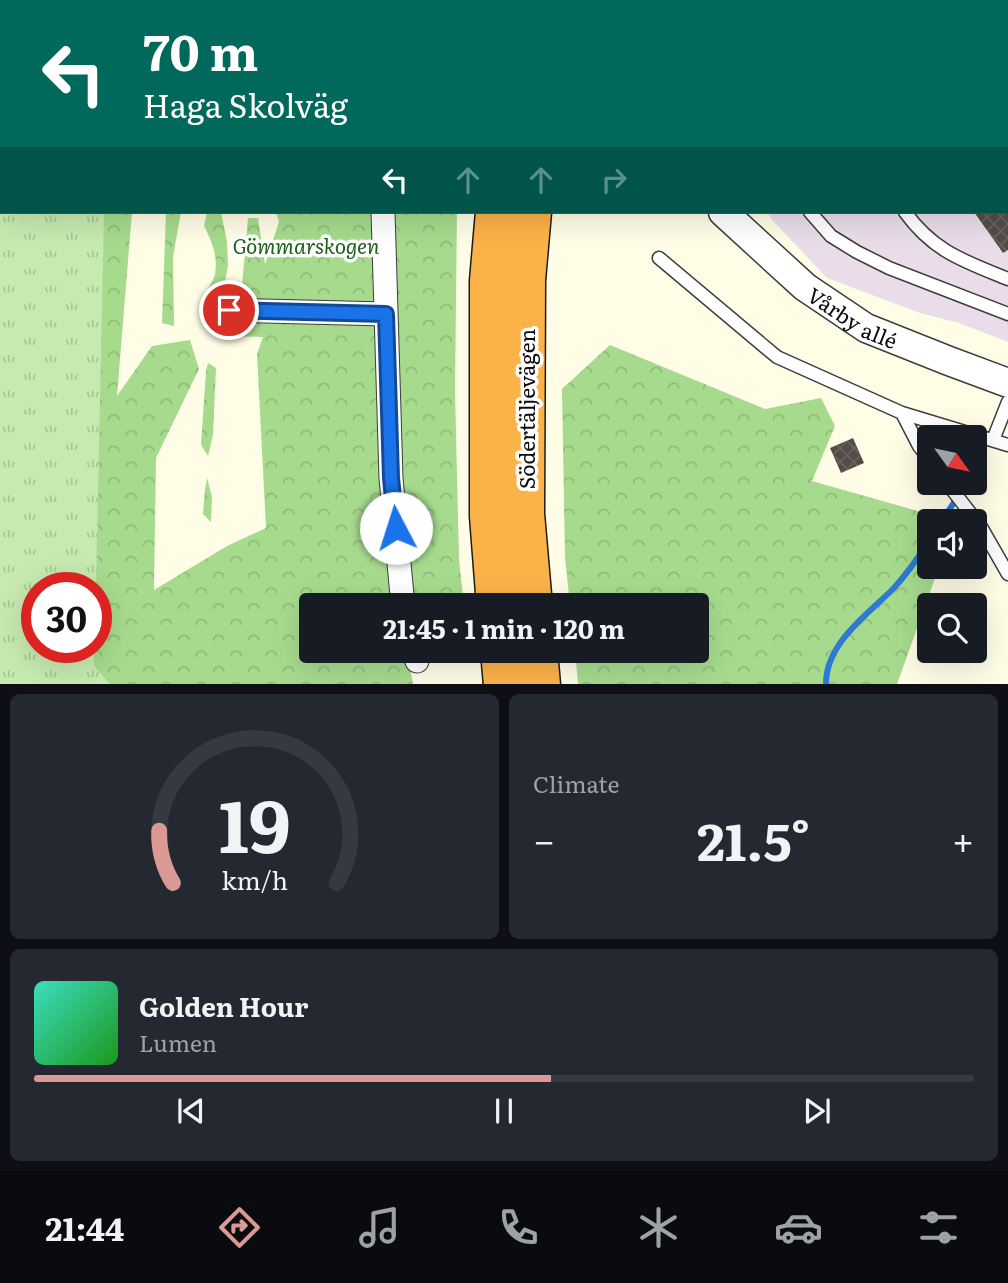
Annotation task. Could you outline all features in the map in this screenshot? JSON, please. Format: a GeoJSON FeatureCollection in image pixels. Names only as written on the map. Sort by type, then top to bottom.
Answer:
{"type":"FeatureCollection","features":[{"type":"Feature","properties":{"kind":"highway","name":"Södertäljevägen"},"geometry":{"type":"LineString","coordinates":[[495,214],[489,281],[489,516],[495,593]]}},
{"type":"Feature","properties":{"kind":"highway","name":"Södertäljevägen"},"geometry":{"type":"LineString","coordinates":[[531,214],[526,280],[525,514],[532,593]]}},
{"type":"Feature","properties":{"kind":"highway"},"geometry":{"type":"LineString","coordinates":[[501,663],[503,684]]}},
{"type":"Feature","properties":{"kind":"highway"},"geometry":{"type":"LineString","coordinates":[[539,663],[541,684]]}},
{"type":"Feature","properties":{"kind":"street"},"geometry":{"type":"LineString","coordinates":[[383,214],[391,478],[402,593]]}},
{"type":"Feature","properties":{"kind":"street","name":"Vårby allé"},"geometry":{"type":"LineString","coordinates":[[725,214],[805,287],[866,328],[1008,383]]}},
{"type":"Feature","properties":{"kind":"street"},"geometry":{"type":"LineString","coordinates":[[229,310],[386,314]]}},
{"type":"Feature","properties":{"kind":"lane"},"geometry":{"type":"LineString","coordinates":[[812,214],[831,236],[856,252],[889,268],[1008,314]]}},
{"type":"Feature","properties":{"kind":"lane"},"geometry":{"type":"LineString","coordinates":[[906,214],[932,242],[956,257],[1008,279]]}},
{"type":"Feature","properties":{"kind":"lane"},"geometry":{"type":"LineString","coordinates":[[659,258],[777,357],[902,413],[1008,445]]}},
{"type":"Feature","properties":{"kind":"lane"},"geometry":{"type":"LineString","coordinates":[[993,440],[1008,402]]}},
{"type":"Feature","properties":{"kind":"lane"},"geometry":{"type":"LineString","coordinates":[[902,413],[917,442]]}},
{"type":"Feature","properties":{"kind":"lane"},"geometry":{"type":"LineString","coordinates":[[956,495],[981,527],[1008,574]]}},
{"type":"Feature","properties":{"kind":"shaded area"},"geometry":{"type":"Polygon","coordinates":[[[768,214],[1008,214],[1008,342],[827,278],[768,214]]]}},
{"type":"Feature","properties":{"kind":"green space","name":"Gömmarskogen"},"geometry":{"type":"Polygon","coordinates":[[[0,214],[132,214],[117,396],[152,346],[190,340],[199,369],[156,458],[154,590],[227,546],[266,528],[257,354],[263,337],[221,336],[209,317],[204,301],[215,274],[216,261],[204,226],[207,214],[221,214],[227,242],[228,266],[220,307],[228,320],[265,322],[263,305],[241,297],[248,218],[258,218],[265,264],[279,222],[277,214],[457,214],[455,390],[459,560],[463,593],[299,593],[299,663],[409,663],[413,684],[0,684],[0,214]]]}},
{"type":"Feature","properties":{"kind":"green space"},"geometry":{"type":"Polygon","coordinates":[[[0,214],[104,214],[96,572],[21,572],[21,663],[94,663],[110,684],[0,684],[0,214]]]}},
{"type":"Feature","properties":{"kind":"green space"},"geometry":{"type":"Polygon","coordinates":[[[166,214],[181,214],[173,257],[174,326],[162,323],[166,214]]]}},
{"type":"Feature","properties":{"kind":"green space"},"geometry":{"type":"Polygon","coordinates":[[[610,345],[765,409],[821,398],[835,426],[812,481],[917,511],[917,579],[935,579],[930,593],[917,593],[917,628],[897,684],[578,684],[576,663],[709,663],[709,593],[569,593],[565,557],[562,389],[610,345]]]}},
{"type":"Feature","properties":{"kind":"green space"},"geometry":{"type":"Polygon","coordinates":[[[208,363],[216,368],[213,435],[208,456],[201,445],[208,363]]]}},
{"type":"Feature","properties":{"kind":"green space"},"geometry":{"type":"Polygon","coordinates":[[[207,478],[212,497],[211,522],[203,514],[207,478]]]}},
{"type":"Feature","properties":{"kind":"building"},"geometry":{"type":"Polygon","coordinates":[[[975,214],[1008,214],[1008,250],[1003,253],[975,214]]]}},
{"type":"Feature","properties":{"kind":"building"},"geometry":{"type":"Polygon","coordinates":[[[853,438],[864,463],[841,473],[830,448],[853,438]]]}},
{"type":"Feature","properties":{"kind":"waterway"},"geometry":{"type":"LineString","coordinates":[[950,509],[955,501]]}},
{"type":"Feature","properties":{"kind":"waterway"},"geometry":{"type":"LineString","coordinates":[[826,684],[832,656],[840,643],[893,589],[917,559]]}},
{"type":"Feature","properties":{"kind":"route"},"geometry":{"type":"LineString","coordinates":[[229,310],[386,314],[391,478],[396,528]]}}]}
